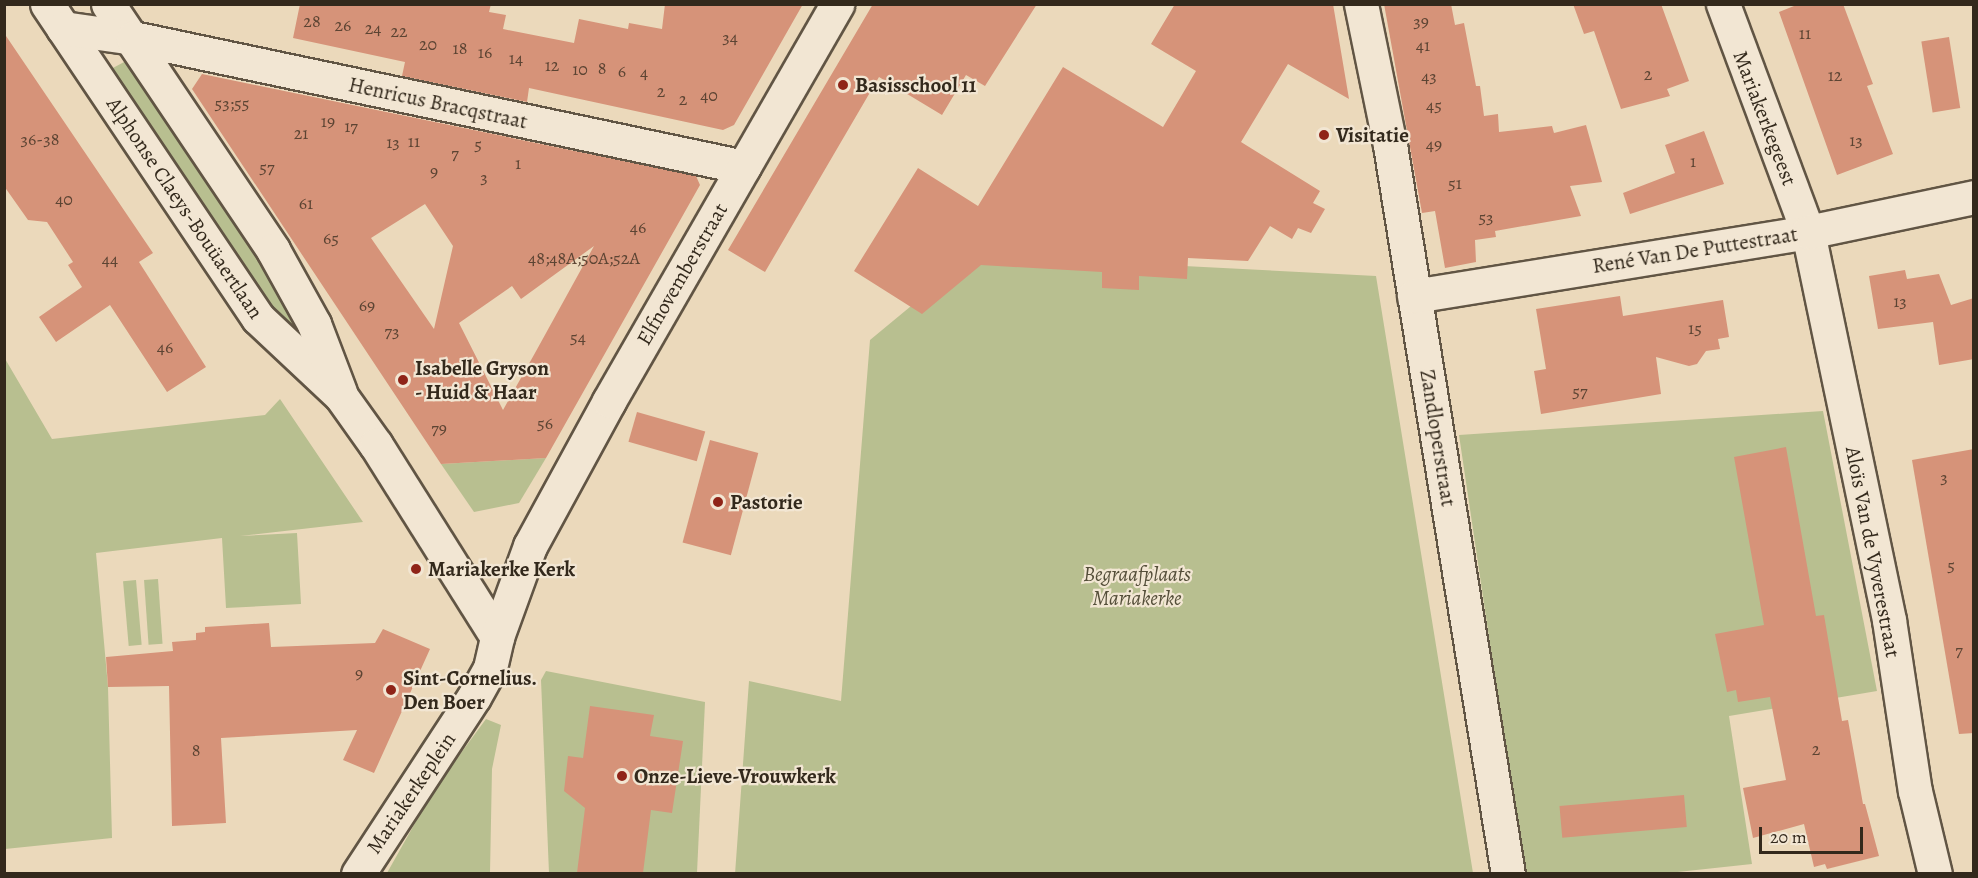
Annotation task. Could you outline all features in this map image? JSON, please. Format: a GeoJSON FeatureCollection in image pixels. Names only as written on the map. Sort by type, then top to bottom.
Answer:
{"type":"FeatureCollection","features":[{"type":"Feature","properties":{"kind":"street","name":"Alphonse Claeys-Bouüaertlaan"},"geometry":{"type":"LineString","coordinates":[[108,4],[273,249],[314,324],[341,396]]}},
{"type":"Feature","properties":{"kind":"street","name":"Elfnovemberstraat"},"geometry":{"type":"LineString","coordinates":[[530,546],[609,401],[837,4]]}},
{"type":"Feature","properties":{"kind":"street","name":"Zandloperstraat"},"geometry":{"type":"LineString","coordinates":[[1361,4],[1390,145],[1508,873]]}},
{"type":"Feature","properties":{"kind":"street","name":"Mariakerkegeest"},"geometry":{"type":"LineString","coordinates":[[1722,4],[1808,232]]}},
{"type":"Feature","properties":{"kind":"street","name":"Alphonse Claeys-Bouüaertlaan"},"geometry":{"type":"LineString","coordinates":[[55,16],[258,318],[341,396],[382,455],[497,637]]}},
{"type":"Feature","properties":{"kind":"street","name":"Henricus Bracqstraat"},"geometry":{"type":"LineString","coordinates":[[55,16],[133,38],[744,167]]}},
{"type":"Feature","properties":{"kind":"street","name":"René Van De Puttestraat"},"geometry":{"type":"LineString","coordinates":[[1414,297],[1808,232],[1974,197]]}},
{"type":"Feature","properties":{"kind":"street","name":"Aloïs Van de Vyverestraat"},"geometry":{"type":"LineString","coordinates":[[1808,232],[1889,620],[1915,791],[1935,873]]}},
{"type":"Feature","properties":{"kind":"street","name":"Mariakerkeplein"},"geometry":{"type":"LineString","coordinates":[[358,873],[474,697],[490,668],[497,637],[530,546]]}},
{"type":"Feature","properties":{"kind":"green space"},"geometry":{"type":"Polygon","coordinates":[[[126,61],[132,63],[264,264],[304,331],[299,339],[281,325],[111,79],[111,69],[126,61]]]}},
{"type":"Feature","properties":{"kind":"green space","name":"Begraafplaats Mariakerke"},"geometry":{"type":"Polygon","coordinates":[[[980,249],[1184,266],[1376,276],[1473,873],[735,874],[749,681],[841,701],[870,340],[980,249]]]}},
{"type":"Feature","properties":{"kind":"green space"},"geometry":{"type":"Polygon","coordinates":[[[4,357],[52,439],[265,415],[280,399],[363,522],[240,536],[297,533],[301,604],[226,608],[222,538],[96,553],[108,687],[112,838],[5,849],[4,357]]]}},
{"type":"Feature","properties":{"kind":"green space"},"geometry":{"type":"Polygon","coordinates":[[[1823,411],[1877,691],[1729,716],[1752,864],[1659,874],[1524,873],[1459,435],[1823,411]]]}},
{"type":"Feature","properties":{"kind":"green space"},"geometry":{"type":"Polygon","coordinates":[[[546,458],[519,503],[474,512],[441,464],[546,458]]]}},
{"type":"Feature","properties":{"kind":"green space"},"geometry":{"type":"Polygon","coordinates":[[[158,579],[163,644],[149,645],[144,580],[158,579]]]}},
{"type":"Feature","properties":{"kind":"green space"},"geometry":{"type":"Polygon","coordinates":[[[136,580],[142,645],[129,646],[123,581],[136,580]]]}},
{"type":"Feature","properties":{"kind":"green space"},"geometry":{"type":"Polygon","coordinates":[[[546,671],[705,702],[697,873],[549,873],[541,680],[546,671]]]}},
{"type":"Feature","properties":{"kind":"green space"},"geometry":{"type":"Polygon","coordinates":[[[486,719],[501,725],[492,769],[490,873],[387,873],[433,791],[486,719]]]}},
{"type":"Feature","properties":{"kind":"building"},"geometry":{"type":"Polygon","coordinates":[[[300,4],[491,4],[489,12],[506,15],[503,29],[574,43],[579,19],[628,29],[629,23],[662,29],[665,4],[803,4],[734,125],[723,130],[529,88],[527,102],[402,76],[405,62],[293,38],[300,4]]]}},
{"type":"Feature","properties":{"kind":"building"},"geometry":{"type":"Polygon","coordinates":[[[873,4],[1037,4],[985,86],[966,75],[942,115],[879,77],[765,272],[728,250],[873,4]]]}},
{"type":"Feature","properties":{"kind":"building"},"geometry":{"type":"Polygon","coordinates":[[[1175,4],[1333,4],[1349,99],[1288,64],[1241,142],[1320,191],[1313,203],[1325,209],[1311,233],[1298,228],[1292,239],[1270,226],[1248,261],[1188,258],[1187,279],[1139,276],[1139,290],[1102,288],[1102,272],[981,265],[922,314],[854,271],[918,168],[978,206],[1063,67],[1163,127],[1196,71],[1151,44],[1175,4]]]}},
{"type":"Feature","properties":{"kind":"building"},"geometry":{"type":"Polygon","coordinates":[[[1384,4],[1451,4],[1455,25],[1464,23],[1476,86],[1480,86],[1484,116],[1498,114],[1499,132],[1552,126],[1554,133],[1586,125],[1602,182],[1570,186],[1581,216],[1495,231],[1496,237],[1475,240],[1476,262],[1445,268],[1435,211],[1422,213],[1384,4]]]}},
{"type":"Feature","properties":{"kind":"building"},"geometry":{"type":"Polygon","coordinates":[[[1573,4],[1661,4],[1689,81],[1667,89],[1670,96],[1621,109],[1594,31],[1584,34],[1573,4]]]}},
{"type":"Feature","properties":{"kind":"building"},"geometry":{"type":"Polygon","coordinates":[[[1799,4],[1843,4],[1873,84],[1867,86],[1893,154],[1837,175],[1779,12],[1799,4]]]}},
{"type":"Feature","properties":{"kind":"building"},"geometry":{"type":"Polygon","coordinates":[[[4,33],[153,253],[139,262],[206,367],[167,392],[110,305],[56,342],[39,317],[82,287],[68,265],[73,262],[47,222],[28,220],[4,186],[4,33]]]}},
{"type":"Feature","properties":{"kind":"building"},"geometry":{"type":"Polygon","coordinates":[[[1949,37],[1960,108],[1933,112],[1921,41],[1949,37]]]}},
{"type":"Feature","properties":{"kind":"building"},"geometry":{"type":"Polygon","coordinates":[[[202,74],[696,176],[700,185],[546,458],[441,464],[192,89],[202,74]],[[425,204],[371,238],[434,329],[453,246],[425,204]],[[594,246],[521,299],[512,286],[459,323],[503,410],[535,353],[594,246]]]}},
{"type":"Feature","properties":{"kind":"building"},"geometry":{"type":"Polygon","coordinates":[[[1704,131],[1724,184],[1630,214],[1623,193],[1675,173],[1665,145],[1704,131]]]}},
{"type":"Feature","properties":{"kind":"building"},"geometry":{"type":"Polygon","coordinates":[[[1905,270],[1907,279],[1939,274],[1951,305],[1974,298],[1974,359],[1939,365],[1933,322],[1878,329],[1869,276],[1905,270]]]}},
{"type":"Feature","properties":{"kind":"building"},"geometry":{"type":"Polygon","coordinates":[[[1620,296],[1623,316],[1723,300],[1729,337],[1718,339],[1720,349],[1706,351],[1697,364],[1689,366],[1656,357],[1661,394],[1541,414],[1534,371],[1546,369],[1536,309],[1620,296]]]}},
{"type":"Feature","properties":{"kind":"building"},"geometry":{"type":"Polygon","coordinates":[[[637,412],[705,432],[697,461],[628,442],[637,412]]]}},
{"type":"Feature","properties":{"kind":"building","name":"Pastorie"},"geometry":{"type":"Polygon","coordinates":[[[710,440],[758,453],[731,555],[683,542],[710,440]]]}},
{"type":"Feature","properties":{"kind":"building"},"geometry":{"type":"Polygon","coordinates":[[[1786,447],[1816,616],[1824,615],[1842,721],[1848,720],[1863,804],[1865,804],[1879,856],[1827,869],[1825,864],[1814,867],[1804,824],[1753,838],[1743,788],[1786,780],[1770,697],[1738,702],[1736,690],[1727,692],[1715,634],[1764,625],[1734,457],[1786,447]]]}},
{"type":"Feature","properties":{"kind":"building"},"geometry":{"type":"Polygon","coordinates":[[[1974,449],[1974,733],[1959,734],[1912,460],[1974,449]]]}},
{"type":"Feature","properties":{"kind":"building"},"geometry":{"type":"Polygon","coordinates":[[[269,623],[271,647],[375,643],[383,629],[430,649],[374,773],[343,760],[357,730],[221,738],[226,823],[172,826],[169,686],[108,687],[106,657],[173,651],[172,642],[196,640],[196,633],[205,632],[205,627],[269,623]]]}},
{"type":"Feature","properties":{"kind":"building","name":"Onze-Lieve-Vrouwkerk"},"geometry":{"type":"Polygon","coordinates":[[[590,706],[654,715],[650,736],[683,741],[672,813],[651,810],[643,873],[577,873],[585,808],[564,791],[568,756],[583,758],[590,706]]]}},
{"type":"Feature","properties":{"kind":"building"},"geometry":{"type":"Polygon","coordinates":[[[1684,795],[1687,827],[1562,838],[1559,806],[1684,795]]]}},
{"type":"Feature","properties":{"kind":"place","name":"Basisschool 11"},"geometry":{"type":"Point","coordinates":[843,85]}},
{"type":"Feature","properties":{"kind":"place","name":"Visitatie"},"geometry":{"type":"Point","coordinates":[1324,135]}},
{"type":"Feature","properties":{"kind":"place","name":"Isabelle Gryson - Huid & Haar"},"geometry":{"type":"Point","coordinates":[403,380]}},
{"type":"Feature","properties":{"kind":"place","name":"Pastorie"},"geometry":{"type":"Point","coordinates":[718,502]}},
{"type":"Feature","properties":{"kind":"place","name":"Mariakerke Kerk"},"geometry":{"type":"Point","coordinates":[416,569]}},
{"type":"Feature","properties":{"kind":"place","name":"Sint-Cornelius. Den Boer"},"geometry":{"type":"Point","coordinates":[391,690]}},
{"type":"Feature","properties":{"kind":"place","name":"Onze-Lieve-Vrouwkerk"},"geometry":{"type":"Point","coordinates":[622,776]}}]}
